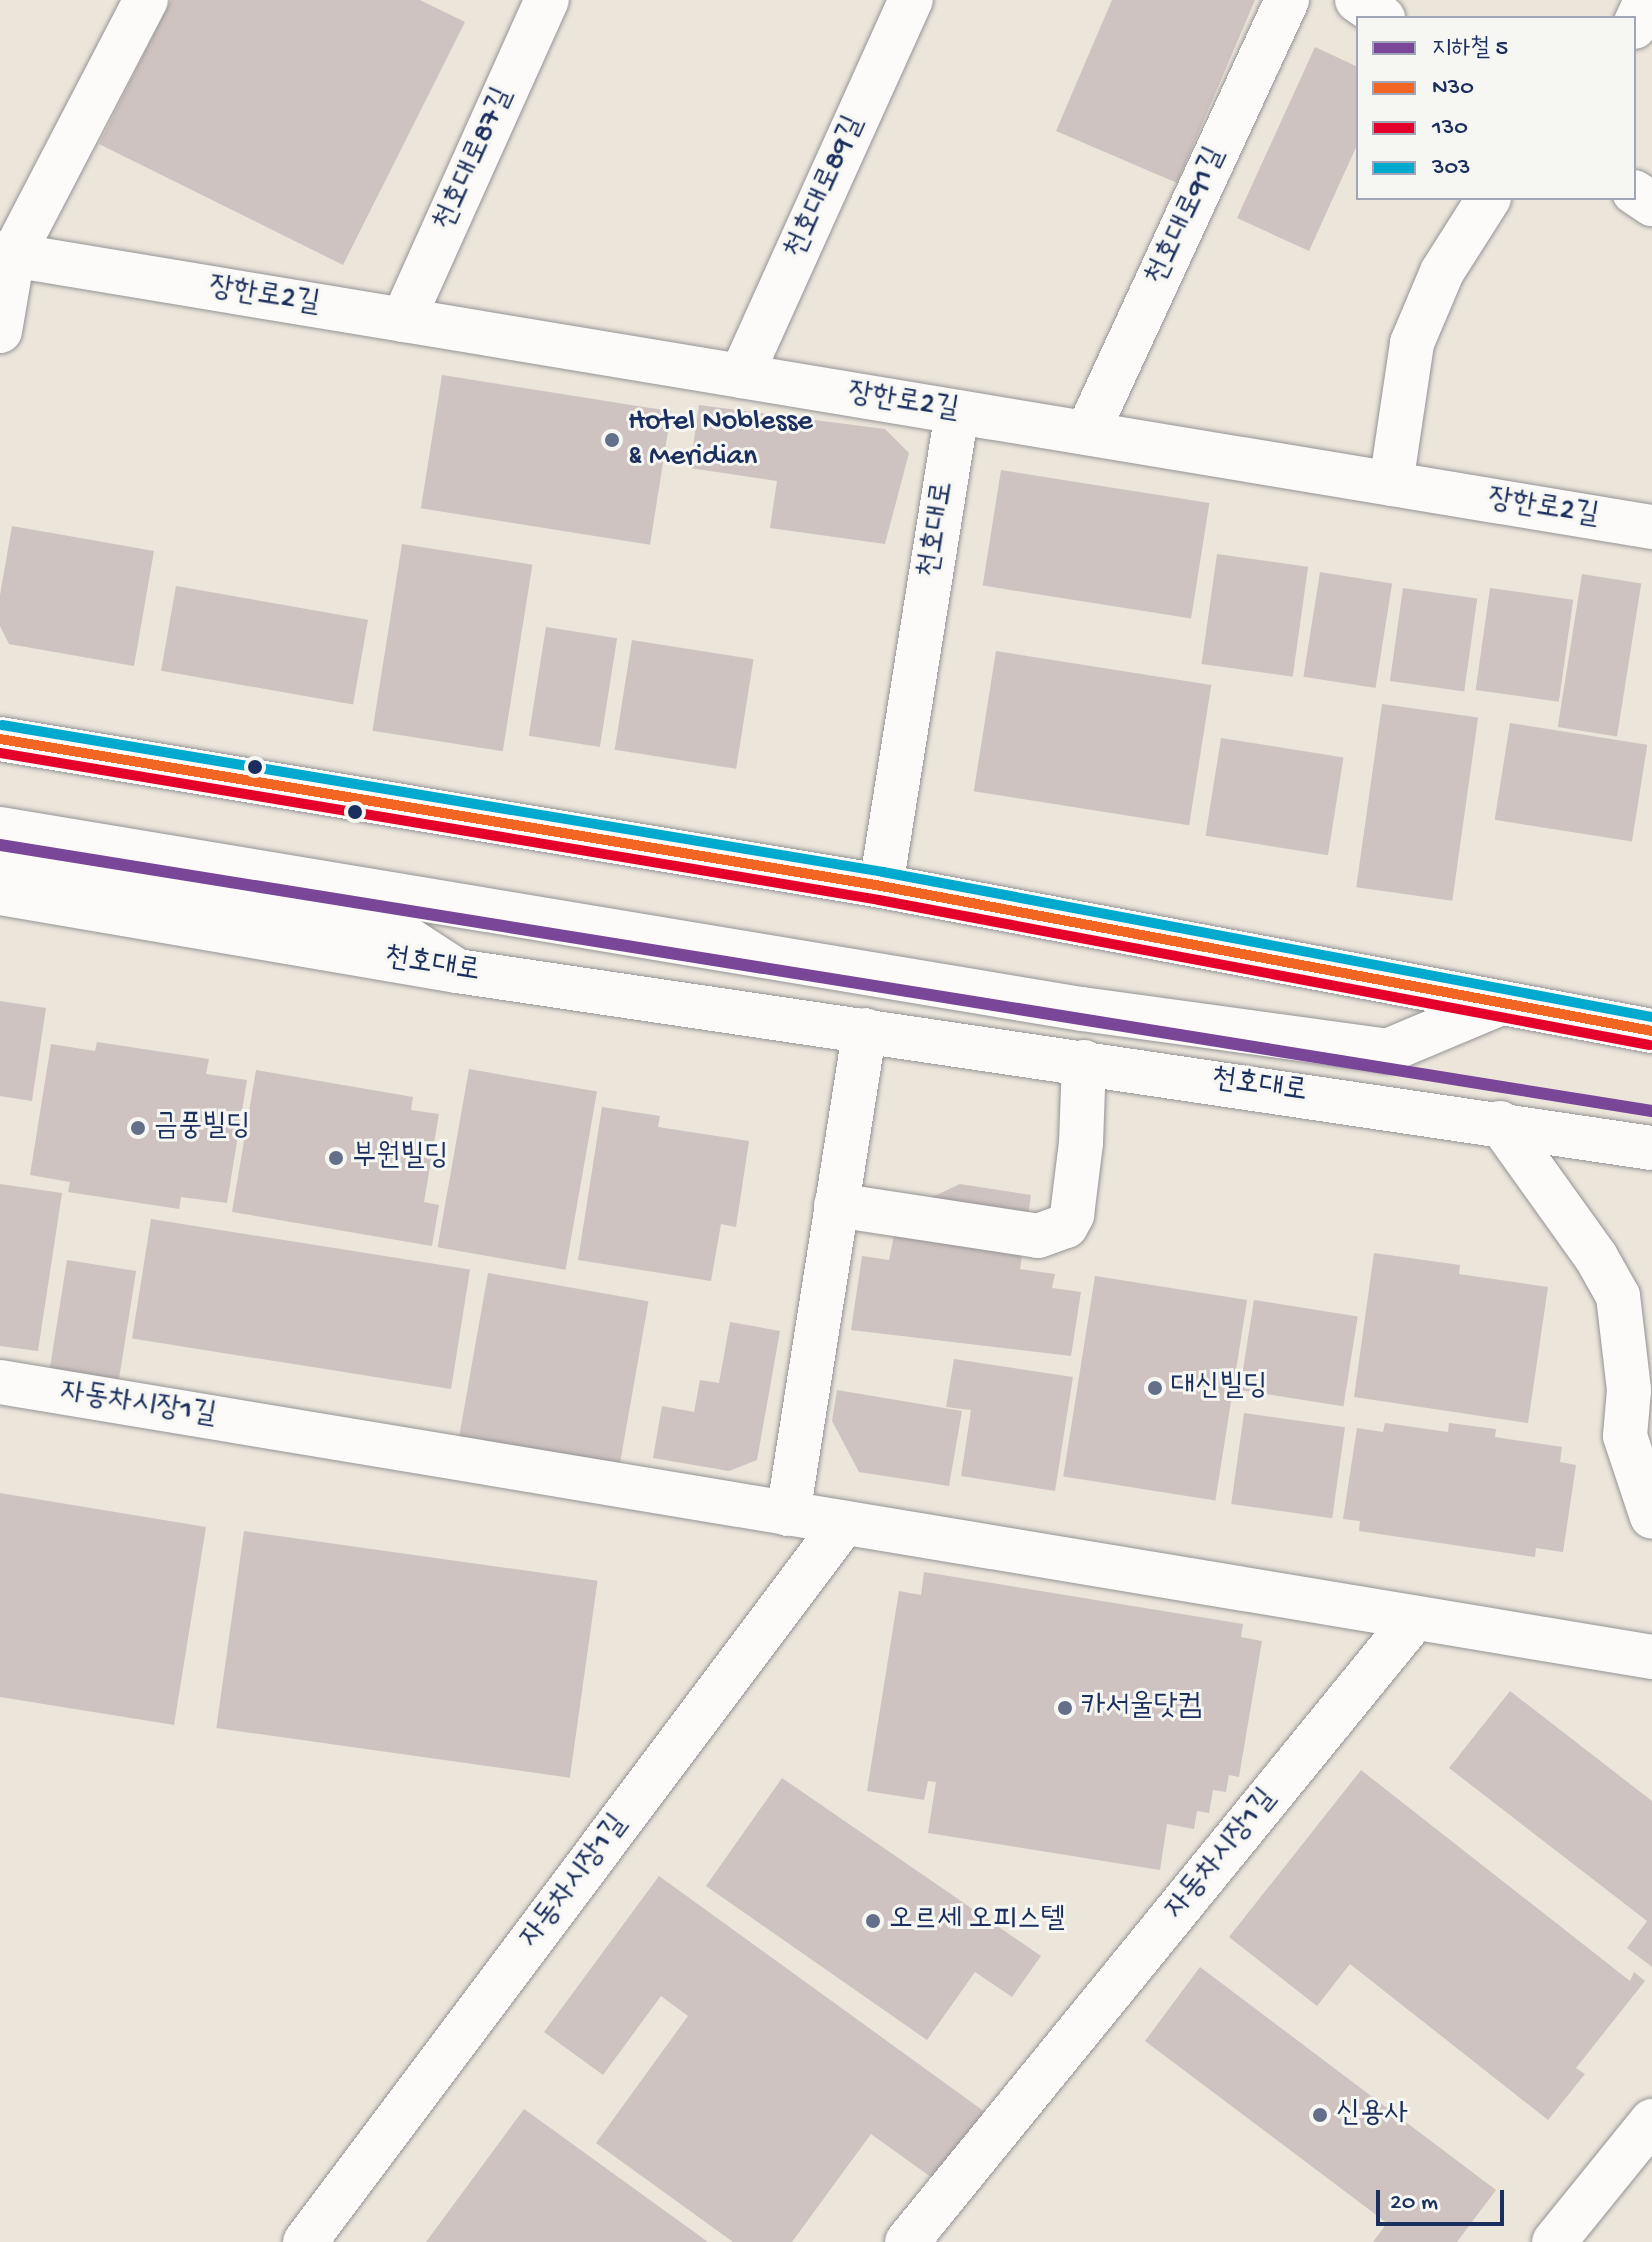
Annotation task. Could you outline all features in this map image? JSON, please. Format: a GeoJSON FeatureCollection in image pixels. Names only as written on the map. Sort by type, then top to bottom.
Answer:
{"type":"FeatureCollection","features":[{"type":"Feature","properties":{"kind":"street"},"geometry":{"type":"LineString","coordinates":[[0,331],[6,254],[146,0]]}},
{"type":"Feature","properties":{"kind":"street","name":"천호대로87길"},"geometry":{"type":"LineString","coordinates":[[403,320],[547,0]]}},
{"type":"Feature","properties":{"kind":"street","name":"천호대로89길"},"geometry":{"type":"LineString","coordinates":[[741,376],[911,0]]}},
{"type":"Feature","properties":{"kind":"street","name":"천호대로91길"},"geometry":{"type":"LineString","coordinates":[[1087,433],[1287,0]]}},
{"type":"Feature","properties":{"kind":"street"},"geometry":{"type":"LineString","coordinates":[[1357,0],[1380,16]]}},
{"type":"Feature","properties":{"kind":"street"},"geometry":{"type":"LineString","coordinates":[[1636,22],[1646,0]]}},
{"type":"Feature","properties":{"kind":"street"},"geometry":{"type":"LineString","coordinates":[[1391,484],[1412,343],[1442,272],[1488,200]]}},
{"type":"Feature","properties":{"kind":"street","name":"장한로2길"},"geometry":{"type":"LineString","coordinates":[[6,254],[1652,527]]}},
{"type":"Feature","properties":{"kind":"street","name":"천호대로"},"geometry":{"type":"LineString","coordinates":[[881,886],[957,412]]}},
{"type":"Feature","properties":{"kind":"street"},"geometry":{"type":"LineString","coordinates":[[0,739],[881,886],[1652,1031]]}},
{"type":"Feature","properties":{"kind":"street"},"geometry":{"type":"LineString","coordinates":[[0,829],[1082,1009],[1387,1051],[1501,1003]]}},
{"type":"Feature","properties":{"kind":"street"},"geometry":{"type":"LineString","coordinates":[[0,870],[411,941],[457,971]]}},
{"type":"Feature","properties":{"kind":"street","name":"천호대로"},"geometry":{"type":"LineString","coordinates":[[0,893],[457,971],[1500,1123],[1652,1148]]}},
{"type":"Feature","properties":{"kind":"street"},"geometry":{"type":"LineString","coordinates":[[788,1514],[865,1030]]}},
{"type":"Feature","properties":{"kind":"street"},"geometry":{"type":"LineString","coordinates":[[836,1205],[1038,1236],[1066,1226],[1072,1215],[1081,1143],[1084,1062]]}},
{"type":"Feature","properties":{"kind":"street"},"geometry":{"type":"LineString","coordinates":[[1500,1123],[1596,1257],[1618,1296],[1629,1390],[1625,1436],[1652,1517]]}},
{"type":"Feature","properties":{"kind":"street","name":"자동차시장1길"},"geometry":{"type":"LineString","coordinates":[[0,1382],[1652,1657]]}},
{"type":"Feature","properties":{"kind":"street","name":"자동차시장1길"},"geometry":{"type":"LineString","coordinates":[[305,2242],[844,1523]]}},
{"type":"Feature","properties":{"kind":"street","name":"자동차시장1길"},"geometry":{"type":"LineString","coordinates":[[907,2242],[1415,1618]]}},
{"type":"Feature","properties":{"kind":"street"},"geometry":{"type":"LineString","coordinates":[[1554,2242],[1652,2121]]}},
{"type":"Feature","properties":{"kind":"building"},"geometry":{"type":"Polygon","coordinates":[[[171,0],[420,0],[465,22],[343,265],[99,144],[171,0]]]}},
{"type":"Feature","properties":{"kind":"building"},"geometry":{"type":"Polygon","coordinates":[[[1112,0],[1255,0],[1177,183],[1056,131],[1112,0]]]}},
{"type":"Feature","properties":{"kind":"building"},"geometry":{"type":"Polygon","coordinates":[[[1315,47],[1356,66],[1356,147],[1309,251],[1237,218],[1315,47]]]}},
{"type":"Feature","properties":{"kind":"building"},"geometry":{"type":"Polygon","coordinates":[[[442,375],[671,411],[650,545],[421,508],[442,375]]]}},
{"type":"Feature","properties":{"kind":"building"},"geometry":{"type":"Polygon","coordinates":[[[699,405],[885,429],[909,453],[885,544],[770,528],[777,481],[690,468],[699,405]]]}},
{"type":"Feature","properties":{"kind":"building"},"geometry":{"type":"Polygon","coordinates":[[[1001,470],[1209,503],[1191,619],[983,586],[1001,470]]]}},
{"type":"Feature","properties":{"kind":"building"},"geometry":{"type":"Polygon","coordinates":[[[12,526],[154,551],[134,666],[9,644],[0,626],[0,595],[12,526]]]}},
{"type":"Feature","properties":{"kind":"building"},"geometry":{"type":"Polygon","coordinates":[[[402,544],[532,565],[503,751],[372,731],[402,544]]]}},
{"type":"Feature","properties":{"kind":"building"},"geometry":{"type":"Polygon","coordinates":[[[1217,554],[1308,567],[1293,677],[1202,664],[1217,554]]]}},
{"type":"Feature","properties":{"kind":"building"},"geometry":{"type":"Polygon","coordinates":[[[1320,572],[1392,583],[1376,688],[1303,677],[1320,572]]]}},
{"type":"Feature","properties":{"kind":"building"},"geometry":{"type":"Polygon","coordinates":[[[1582,574],[1641,583],[1617,736],[1558,727],[1582,574]]]}},
{"type":"Feature","properties":{"kind":"building"},"geometry":{"type":"Polygon","coordinates":[[[176,586],[368,620],[353,705],[161,671],[176,586]]]}},
{"type":"Feature","properties":{"kind":"building"},"geometry":{"type":"Polygon","coordinates":[[[1403,588],[1477,598],[1464,692],[1390,681],[1403,588]]]}},
{"type":"Feature","properties":{"kind":"building"},"geometry":{"type":"Polygon","coordinates":[[[1490,588],[1573,600],[1559,702],[1476,690],[1490,588]]]}},
{"type":"Feature","properties":{"kind":"building"},"geometry":{"type":"Polygon","coordinates":[[[546,627],[617,638],[600,747],[529,736],[546,627]]]}},
{"type":"Feature","properties":{"kind":"building"},"geometry":{"type":"Polygon","coordinates":[[[632,640],[753,659],[736,769],[615,750],[632,640]]]}},
{"type":"Feature","properties":{"kind":"building"},"geometry":{"type":"Polygon","coordinates":[[[996,651],[1211,685],[1189,825],[974,791],[996,651]]]}},
{"type":"Feature","properties":{"kind":"building"},"geometry":{"type":"Polygon","coordinates":[[[1382,704],[1478,717],[1452,901],[1356,887],[1382,704]]]}},
{"type":"Feature","properties":{"kind":"building"},"geometry":{"type":"Polygon","coordinates":[[[1510,723],[1647,745],[1632,842],[1495,820],[1510,723]]]}},
{"type":"Feature","properties":{"kind":"building"},"geometry":{"type":"Polygon","coordinates":[[[1221,738],[1343,757],[1328,855],[1206,836],[1221,738]]]}},
{"type":"Feature","properties":{"kind":"building"},"geometry":{"type":"Polygon","coordinates":[[[0,1001],[46,1008],[32,1101],[0,1096],[0,1001]]]}},
{"type":"Feature","properties":{"kind":"building","name":"금풍빌딩"},"geometry":{"type":"Polygon","coordinates":[[[97,1042],[209,1059],[206,1074],[247,1080],[227,1203],[181,1197],[179,1209],[68,1192],[70,1182],[30,1175],[51,1044],[95,1051],[97,1042]]]}},
{"type":"Feature","properties":{"kind":"building"},"geometry":{"type":"Polygon","coordinates":[[[469,1069],[597,1092],[566,1270],[438,1247],[469,1069]]]}},
{"type":"Feature","properties":{"kind":"building","name":"부원빌딩"},"geometry":{"type":"Polygon","coordinates":[[[256,1070],[413,1097],[411,1110],[439,1114],[424,1202],[439,1205],[432,1246],[232,1212],[256,1070]]]}},
{"type":"Feature","properties":{"kind":"building"},"geometry":{"type":"Polygon","coordinates":[[[602,1107],[660,1116],[658,1127],[749,1141],[736,1227],[721,1224],[711,1281],[578,1260],[602,1107]]]}},
{"type":"Feature","properties":{"kind":"building"},"geometry":{"type":"Polygon","coordinates":[[[0,1184],[62,1193],[38,1351],[0,1346],[0,1184]]]}},
{"type":"Feature","properties":{"kind":"building"},"geometry":{"type":"Polygon","coordinates":[[[960,1184],[1031,1195],[1020,1269],[1055,1274],[1052,1288],[1081,1292],[1071,1356],[851,1330],[862,1256],[889,1260],[895,1231],[915,1205],[960,1184]]]}},
{"type":"Feature","properties":{"kind":"building"},"geometry":{"type":"Polygon","coordinates":[[[151,1219],[470,1270],[451,1389],[132,1339],[151,1219]]]}},
{"type":"Feature","properties":{"kind":"building"},"geometry":{"type":"Polygon","coordinates":[[[1374,1253],[1460,1265],[1459,1274],[1548,1287],[1528,1423],[1354,1397],[1374,1253]]]}},
{"type":"Feature","properties":{"kind":"building"},"geometry":{"type":"Polygon","coordinates":[[[67,1260],[136,1271],[119,1381],[50,1370],[67,1260]]]}},
{"type":"Feature","properties":{"kind":"building"},"geometry":{"type":"Polygon","coordinates":[[[488,1273],[649,1301],[619,1467],[459,1438],[488,1273]]]}},
{"type":"Feature","properties":{"kind":"building","name":"대신빌딩"},"geometry":{"type":"Polygon","coordinates":[[[1095,1276],[1247,1300],[1215,1501],[1063,1477],[1095,1276]]]}},
{"type":"Feature","properties":{"kind":"building"},"geometry":{"type":"Polygon","coordinates":[[[1254,1300],[1358,1316],[1343,1406],[1240,1390],[1254,1300]]]}},
{"type":"Feature","properties":{"kind":"building"},"geometry":{"type":"Polygon","coordinates":[[[730,1322],[780,1331],[757,1460],[729,1471],[653,1458],[662,1406],[694,1412],[700,1380],[719,1383],[730,1322]]]}},
{"type":"Feature","properties":{"kind":"building"},"geometry":{"type":"Polygon","coordinates":[[[954,1359],[1073,1377],[1055,1491],[961,1476],[971,1410],[946,1407],[954,1359]]]}},
{"type":"Feature","properties":{"kind":"building"},"geometry":{"type":"Polygon","coordinates":[[[837,1390],[962,1411],[949,1486],[859,1472],[832,1421],[837,1390]]]}},
{"type":"Feature","properties":{"kind":"building"},"geometry":{"type":"Polygon","coordinates":[[[1244,1413],[1345,1427],[1332,1518],[1231,1504],[1244,1413]]]}},
{"type":"Feature","properties":{"kind":"building"},"geometry":{"type":"Polygon","coordinates":[[[1385,1423],[1448,1432],[1449,1423],[1496,1429],[1495,1437],[1562,1447],[1560,1462],[1576,1465],[1563,1552],[1536,1548],[1535,1557],[1359,1531],[1360,1521],[1343,1519],[1357,1428],[1383,1432],[1385,1423]]]}},
{"type":"Feature","properties":{"kind":"building"},"geometry":{"type":"Polygon","coordinates":[[[0,1493],[206,1527],[174,1725],[0,1697],[0,1493]]]}},
{"type":"Feature","properties":{"kind":"building"},"geometry":{"type":"Polygon","coordinates":[[[244,1531],[598,1581],[570,1778],[216,1728],[244,1531]]]}},
{"type":"Feature","properties":{"kind":"building","name":"카서울닷컴"},"geometry":{"type":"Polygon","coordinates":[[[924,1572],[1243,1624],[1241,1637],[1262,1641],[1239,1777],[1229,1775],[1226,1792],[1213,1790],[1209,1813],[1197,1811],[1194,1829],[1167,1824],[1160,1870],[928,1833],[936,1782],[928,1781],[924,1800],[867,1791],[899,1591],[921,1595],[924,1572]]]}},
{"type":"Feature","properties":{"kind":"building"},"geometry":{"type":"Polygon","coordinates":[[[1510,1691],[1652,1801],[1652,1967],[1627,1948],[1647,1921],[1449,1768],[1510,1691]]]}},
{"type":"Feature","properties":{"kind":"building"},"geometry":{"type":"Polygon","coordinates":[[[1361,1770],[1630,1981],[1634,1972],[1645,1981],[1576,2068],[1585,2074],[1548,2120],[1350,1964],[1317,2006],[1229,1937],[1361,1770]]]}},
{"type":"Feature","properties":{"kind":"building","name":"오르세 오피스텔"},"geometry":{"type":"Polygon","coordinates":[[[782,1778],[1041,1956],[1012,1997],[975,1972],[927,2040],[706,1886],[782,1778]]]}},
{"type":"Feature","properties":{"kind":"building"},"geometry":{"type":"Polygon","coordinates":[[[659,1876],[985,2112],[935,2180],[871,2134],[792,2242],[733,2242],[596,2143],[688,2016],[661,1996],[603,2075],[544,2032],[659,1876]]]}},
{"type":"Feature","properties":{"kind":"building","name":"신용사"},"geometry":{"type":"Polygon","coordinates":[[[1200,1967],[1496,2190],[1457,2242],[1373,2242],[1387,2223],[1145,2041],[1200,1967]]]}},
{"type":"Feature","properties":{"kind":"building"},"geometry":{"type":"Polygon","coordinates":[[[524,2109],[708,2242],[426,2242],[524,2109]]]}},
{"type":"Feature","properties":{"kind":"metro line","name":"5"},"geometry":{"type":"LineString","coordinates":[[0,845],[1652,1111]]}},
{"type":"Feature","properties":{"kind":"transit line","name":"303"},"geometry":{"type":"LineString","coordinates":[[2,725],[883,872],[1652,1017]]}},
{"type":"Feature","properties":{"kind":"transit line","name":"N30"},"geometry":{"type":"LineString","coordinates":[[0,739],[881,886],[1652,1031]]}},
{"type":"Feature","properties":{"kind":"transit line","name":"130"},"geometry":{"type":"LineString","coordinates":[[0,753],[879,900],[1649,1045]]}},
{"type":"Feature","properties":{"kind":"place","name":"Hotel Noblesse & Meridian"},"geometry":{"type":"Point","coordinates":[612,440]}},
{"type":"Feature","properties":{"kind":"place","name":"금풍빌딩"},"geometry":{"type":"Point","coordinates":[138,1128]}},
{"type":"Feature","properties":{"kind":"place","name":"부원빌딩"},"geometry":{"type":"Point","coordinates":[336,1158]}},
{"type":"Feature","properties":{"kind":"place","name":"대신빌딩"},"geometry":{"type":"Point","coordinates":[1155,1388]}},
{"type":"Feature","properties":{"kind":"place","name":"카서울닷컴"},"geometry":{"type":"Point","coordinates":[1065,1708]}},
{"type":"Feature","properties":{"kind":"place","name":"오르세 오피스텔"},"geometry":{"type":"Point","coordinates":[873,1921]}},
{"type":"Feature","properties":{"kind":"place","name":"신용사"},"geometry":{"type":"Point","coordinates":[1320,2115]}}]}
